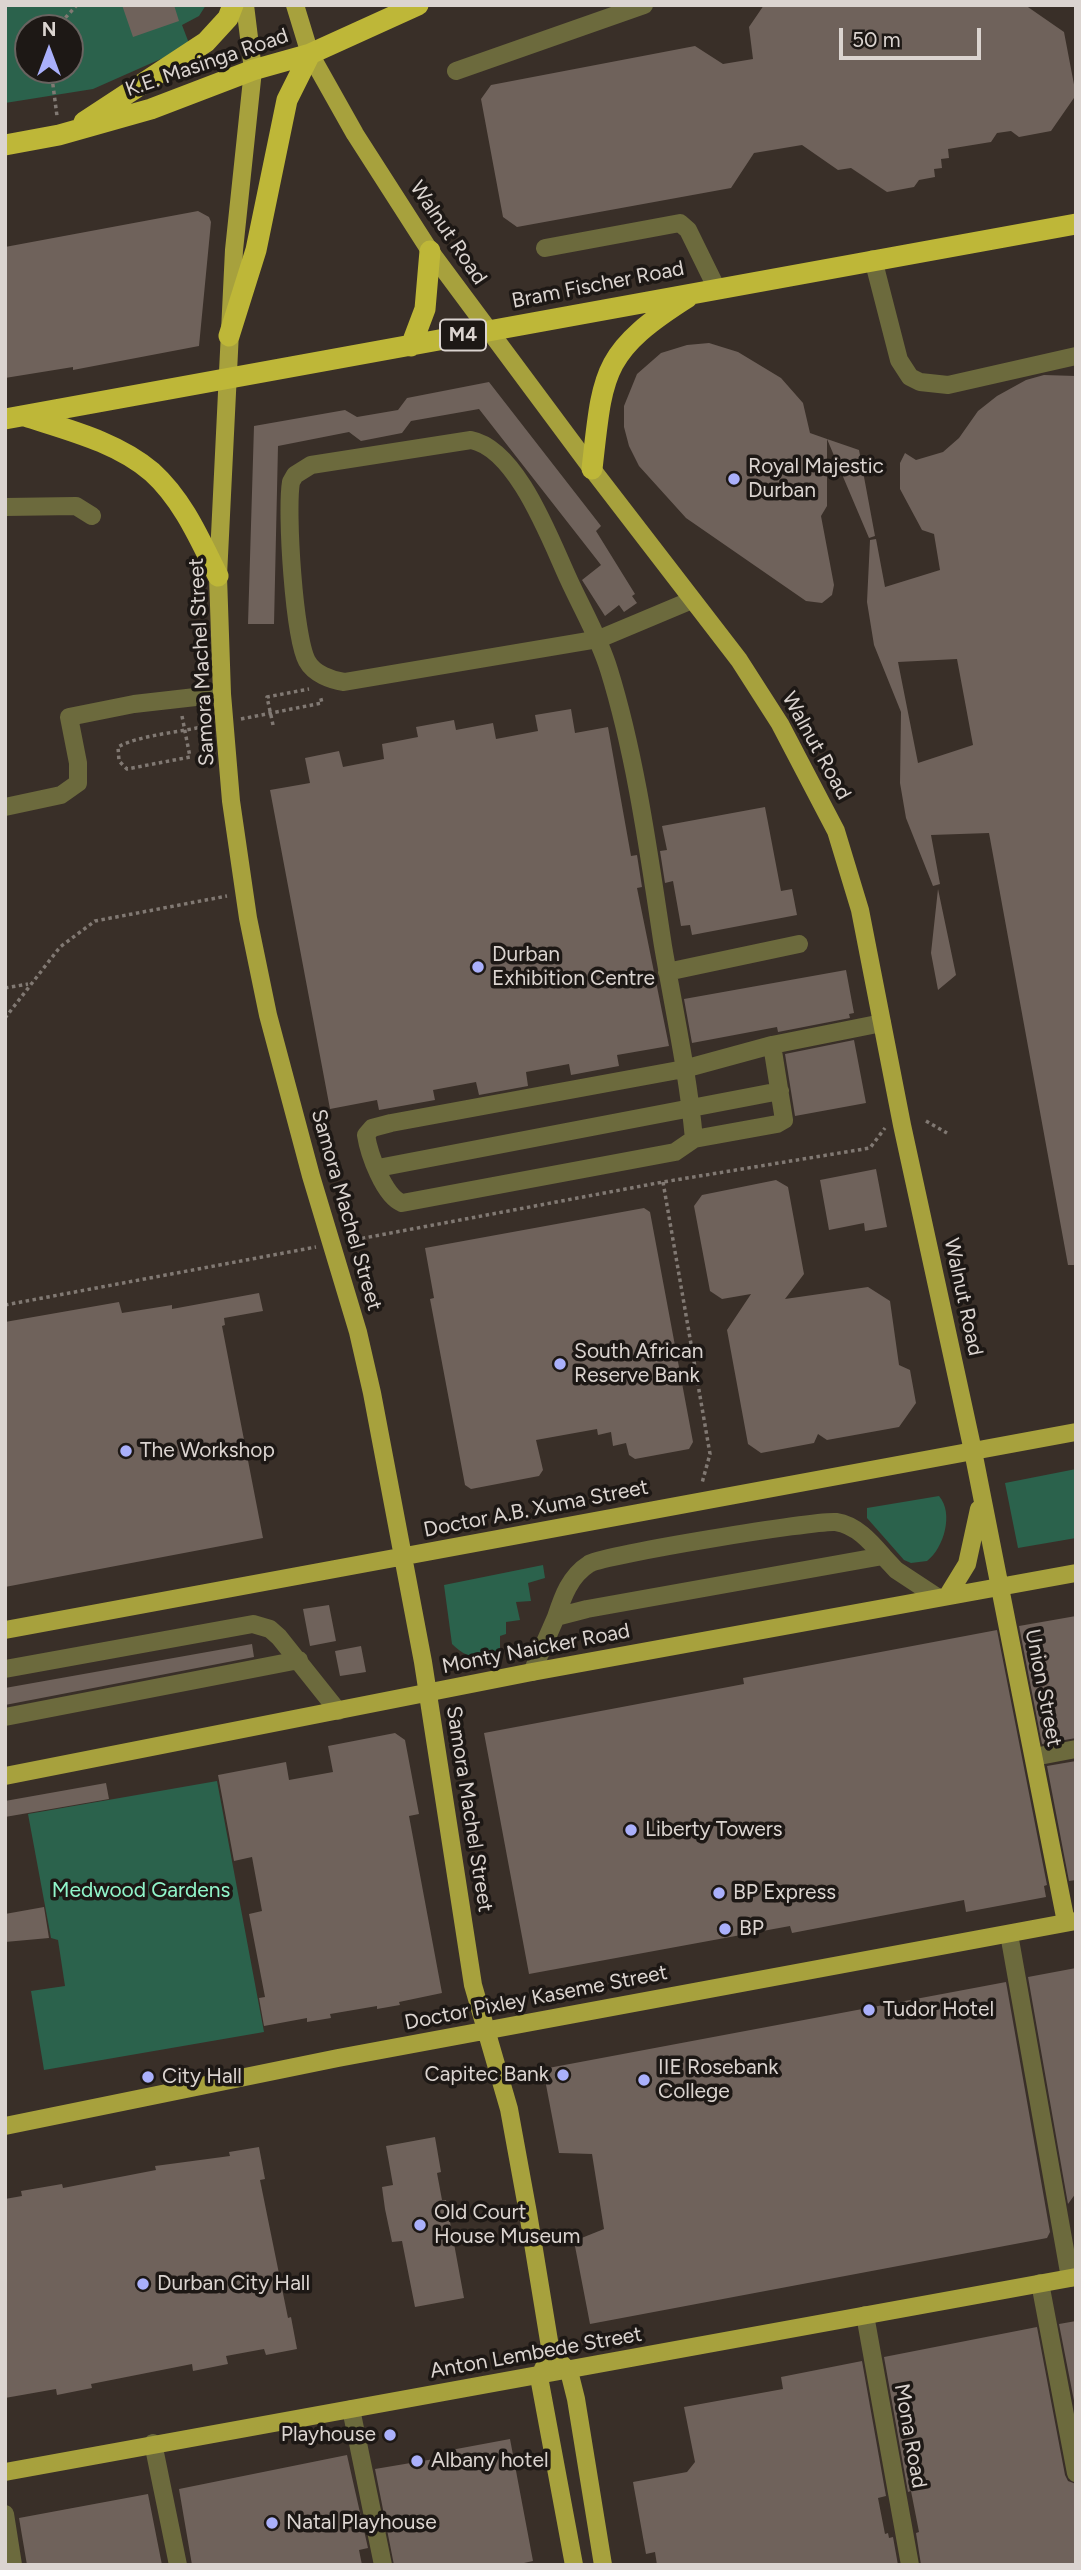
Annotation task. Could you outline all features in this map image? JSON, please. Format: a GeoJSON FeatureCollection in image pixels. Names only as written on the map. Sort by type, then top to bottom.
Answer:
{"type":"FeatureCollection","features":[{"type":"Feature","properties":{"kind":"highway"},"geometry":{"type":"LineString","coordinates":[[65,134],[206,41],[228,18],[233,5]]}},
{"type":"Feature","properties":{"kind":"highway","name":"K.E. Masinga Road"},"geometry":{"type":"LineString","coordinates":[[5,145],[65,134],[151,109],[253,70],[310,54],[418,5]]}},
{"type":"Feature","properties":{"kind":"highway"},"geometry":{"type":"LineString","coordinates":[[229,336],[261,229],[287,100],[310,54]]}},
{"type":"Feature","properties":{"kind":"highway","name":"Bram Fischer Road"},"geometry":{"type":"LineString","coordinates":[[14,417],[226,376],[411,346],[707,289],[1076,224]]}},
{"type":"Feature","properties":{"kind":"highway"},"geometry":{"type":"LineString","coordinates":[[411,346],[425,309],[430,251]]}},
{"type":"Feature","properties":{"kind":"highway"},"geometry":{"type":"LineString","coordinates":[[592,470],[603,385],[611,365],[635,333],[707,289]]}},
{"type":"Feature","properties":{"kind":"highway"},"geometry":{"type":"LineString","coordinates":[[14,417],[93,439],[127,454],[153,473],[190,521],[218,576]]}},
{"type":"Feature","properties":{"kind":"main road","name":"Samora Machel Street"},"geometry":{"type":"LineString","coordinates":[[246,5],[253,70],[234,250],[218,576],[222,694],[232,801],[245,893],[268,1015],[358,1332],[372,1393],[428,1693],[473,1985],[509,2109],[551,2353]]}},
{"type":"Feature","properties":{"kind":"main road","name":"Walnut Road"},"geometry":{"type":"LineString","coordinates":[[295,5],[310,54],[355,134],[430,251],[592,470],[739,660],[780,724],[836,831],[860,910],[999,1586]]}},
{"type":"Feature","properties":{"kind":"main road","name":"Doctor A.B. Xuma Street"},"geometry":{"type":"LineString","coordinates":[[5,1630],[1076,1432]]}},
{"type":"Feature","properties":{"kind":"main road"},"geometry":{"type":"LineString","coordinates":[[942,1596],[967,1564],[975,1539],[980,1495]]}},
{"type":"Feature","properties":{"kind":"main road","name":"Monty Naicker Road"},"geometry":{"type":"LineString","coordinates":[[5,1776],[532,1672],[1076,1573]]}},
{"type":"Feature","properties":{"kind":"main road","name":"Union Street"},"geometry":{"type":"LineString","coordinates":[[999,1586],[1071,1922]]}},
{"type":"Feature","properties":{"kind":"main road","name":"Doctor Pixley Kaseme Street"},"geometry":{"type":"LineString","coordinates":[[5,2126],[487,2030],[1071,1922]]}},
{"type":"Feature","properties":{"kind":"main road","name":"Anton Lembede Street"},"geometry":{"type":"LineString","coordinates":[[5,2472],[1073,2278]]}},
{"type":"Feature","properties":{"kind":"main road"},"geometry":{"type":"LineString","coordinates":[[551,2353],[569,2371],[602,2561],[574,2564],[539,2377],[551,2353]]}},
{"type":"Feature","properties":{"kind":"street"},"geometry":{"type":"LineString","coordinates":[[456,71],[644,5]]}},
{"type":"Feature","properties":{"kind":"street"},"geometry":{"type":"LineString","coordinates":[[545,248],[680,223],[688,230],[707,289]]}},
{"type":"Feature","properties":{"kind":"street"},"geometry":{"type":"LineString","coordinates":[[873,259],[900,360],[911,377],[920,382],[948,385],[1076,356]]}},
{"type":"Feature","properties":{"kind":"street"},"geometry":{"type":"LineString","coordinates":[[692,600],[599,639],[344,682],[319,673],[308,663],[304,653],[289,519],[291,482],[295,475],[311,465],[459,440],[482,442],[496,454],[543,518],[568,579],[599,639],[623,724],[694,1139]]}},
{"type":"Feature","properties":{"kind":"street"},"geometry":{"type":"LineString","coordinates":[[5,507],[76,506],[92,516]]}},
{"type":"Feature","properties":{"kind":"street"},"geometry":{"type":"LineString","coordinates":[[5,807],[61,795],[78,783],[78,763],[69,717],[222,694]]}},
{"type":"Feature","properties":{"kind":"street"},"geometry":{"type":"LineString","coordinates":[[667,972],[799,944]]}},
{"type":"Feature","properties":{"kind":"street"},"geometry":{"type":"LineString","coordinates":[[772,1045],[785,1115],[777,1124],[694,1139],[676,1152],[402,1203],[394,1200],[387,1190],[367,1143],[366,1135],[372,1128],[684,1069],[772,1045],[882,1023]]}},
{"type":"Feature","properties":{"kind":"street"},"geometry":{"type":"LineString","coordinates":[[378,1168],[780,1091]]}},
{"type":"Feature","properties":{"kind":"street"},"geometry":{"type":"LineString","coordinates":[[532,1672],[568,1587],[591,1562],[654,1549],[823,1522],[855,1528],[896,1570],[942,1596]]}},
{"type":"Feature","properties":{"kind":"street"},"geometry":{"type":"LineString","coordinates":[[556,1617],[883,1556]]}},
{"type":"Feature","properties":{"kind":"street"},"geometry":{"type":"LineString","coordinates":[[5,1669],[253,1624],[270,1629],[299,1660],[338,1711]]}},
{"type":"Feature","properties":{"kind":"street"},"geometry":{"type":"LineString","coordinates":[[5,1717],[299,1660]]}},
{"type":"Feature","properties":{"kind":"street"},"geometry":{"type":"LineString","coordinates":[[1034,1757],[1076,1749]]}},
{"type":"Feature","properties":{"kind":"street"},"geometry":{"type":"LineString","coordinates":[[1009,1934],[1073,2278]]}},
{"type":"Feature","properties":{"kind":"street"},"geometry":{"type":"LineString","coordinates":[[1040,2283],[1076,2473]]}},
{"type":"Feature","properties":{"kind":"street","name":"Mona Road"},"geometry":{"type":"LineString","coordinates":[[865,2315],[909,2565]]}},
{"type":"Feature","properties":{"kind":"street"},"geometry":{"type":"LineString","coordinates":[[351,2409],[383,2565]]}},
{"type":"Feature","properties":{"kind":"street"},"geometry":{"type":"LineString","coordinates":[[153,2443],[178,2565]]}},
{"type":"Feature","properties":{"kind":"street"},"geometry":{"type":"LineString","coordinates":[[5,2514],[13,2565]]}},
{"type":"Feature","properties":{"kind":"path"},"geometry":{"type":"LineString","coordinates":[[54,84],[65,134]]}},
{"type":"Feature","properties":{"kind":"path"},"geometry":{"type":"LineString","coordinates":[[231,721],[322,703],[319,687],[267,697],[273,725]]}},
{"type":"Feature","properties":{"kind":"path"},"geometry":{"type":"LineString","coordinates":[[179,699],[190,757],[127,769],[119,761],[118,747],[140,740],[218,724]]}},
{"type":"Feature","properties":{"kind":"path"},"geometry":{"type":"LineString","coordinates":[[5,1018],[60,947],[94,921],[245,893]]}},
{"type":"Feature","properties":{"kind":"path"},"geometry":{"type":"LineString","coordinates":[[5,988],[30,984]]}},
{"type":"Feature","properties":{"kind":"path"},"geometry":{"type":"LineString","coordinates":[[926,1121],[947,1133]]}},
{"type":"Feature","properties":{"kind":"path"},"geometry":{"type":"LineString","coordinates":[[5,1304],[663,1182],[870,1149],[885,1128]]}},
{"type":"Feature","properties":{"kind":"path"},"geometry":{"type":"LineString","coordinates":[[663,1182],[709,1454],[700,1501]]}},
{"type":"Feature","properties":{"kind":"green space"},"geometry":{"type":"Polygon","coordinates":[[[5,5],[206,5],[199,16],[182,25],[190,46],[93,89],[5,103],[5,5]]]}},
{"type":"Feature","properties":{"kind":"green space"},"geometry":{"type":"Polygon","coordinates":[[[1076,1469],[1076,1538],[1018,1548],[1005,1483],[1076,1469]]]}},
{"type":"Feature","properties":{"kind":"green space"},"geometry":{"type":"Polygon","coordinates":[[[939,1496],[946,1512],[945,1530],[938,1548],[927,1561],[911,1563],[904,1560],[867,1518],[867,1508],[939,1496]]]}},
{"type":"Feature","properties":{"kind":"green space"},"geometry":{"type":"Polygon","coordinates":[[[543,1565],[545,1578],[528,1583],[531,1601],[516,1602],[520,1620],[506,1622],[506,1634],[500,1636],[500,1656],[474,1657],[463,1653],[452,1644],[444,1585],[543,1565]]]}},
{"type":"Feature","properties":{"kind":"green space","name":"Medwood Gardens"},"geometry":{"type":"Polygon","coordinates":[[[217,1781],[264,2032],[44,2070],[31,1991],[65,1986],[58,1940],[51,1938],[28,1814],[217,1781]]]}},
{"type":"Feature","properties":{"kind":"building"},"geometry":{"type":"Polygon","coordinates":[[[122,5],[174,5],[179,21],[133,37],[122,5]]]}},
{"type":"Feature","properties":{"kind":"building"},"geometry":{"type":"Polygon","coordinates":[[[764,5],[1025,5],[1064,32],[1076,95],[1051,131],[1019,137],[1011,131],[997,133],[991,142],[948,149],[949,158],[941,159],[942,168],[934,169],[935,177],[919,180],[914,187],[887,192],[851,168],[838,170],[802,145],[754,153],[731,188],[517,227],[503,217],[481,99],[491,85],[695,46],[723,64],[753,59],[749,27],[764,5]]]}},
{"type":"Feature","properties":{"kind":"building"},"geometry":{"type":"Polygon","coordinates":[[[198,211],[209,217],[211,222],[199,346],[73,370],[73,367],[5,378],[5,247],[198,211]]]}},
{"type":"Feature","properties":{"kind":"building","name":"Royal Majestic Durban"},"geometry":{"type":"Polygon","coordinates":[[[709,343],[738,352],[781,378],[803,403],[810,433],[827,439],[827,506],[821,516],[834,585],[832,595],[822,603],[806,601],[686,518],[639,466],[629,446],[624,427],[624,406],[637,374],[661,353],[687,345],[709,343]]]}},
{"type":"Feature","properties":{"kind":"building"},"geometry":{"type":"Polygon","coordinates":[[[1044,375],[1076,376],[1076,1265],[1068,1265],[989,833],[931,835],[940,884],[933,886],[906,818],[900,783],[901,712],[874,645],[867,602],[870,540],[876,539],[885,587],[940,570],[934,534],[922,530],[900,489],[900,463],[905,453],[916,460],[943,452],[959,438],[978,411],[997,396],[1026,380],[1044,375]],[[957,659],[898,662],[918,763],[973,745],[957,659]]]}},
{"type":"Feature","properties":{"kind":"building"},"geometry":{"type":"Polygon","coordinates":[[[489,382],[601,526],[596,531],[635,594],[632,596],[637,603],[624,612],[619,605],[605,616],[582,580],[601,565],[479,409],[411,421],[402,433],[361,441],[349,432],[278,446],[274,624],[248,624],[254,426],[345,410],[357,417],[398,410],[407,398],[489,382]]]}},
{"type":"Feature","properties":{"kind":"building"},"geometry":{"type":"Polygon","coordinates":[[[827,439],[859,450],[875,536],[869,538],[827,439]]]}},
{"type":"Feature","properties":{"kind":"building","name":"Durban Exhibition Centre"},"geometry":{"type":"Polygon","coordinates":[[[571,709],[575,733],[608,727],[631,856],[637,855],[642,887],[637,888],[669,1046],[617,1055],[619,1066],[571,1075],[569,1064],[526,1072],[528,1086],[479,1095],[476,1082],[433,1090],[435,1100],[379,1110],[377,1100],[330,1109],[270,790],[310,783],[305,758],[339,751],[343,767],[384,759],[382,744],[418,737],[416,727],[454,720],[456,730],[493,723],[496,739],[538,731],[535,715],[571,709]]]}},
{"type":"Feature","properties":{"kind":"building"},"geometry":{"type":"Polygon","coordinates":[[[765,807],[781,891],[792,889],[797,915],[692,935],[690,925],[681,926],[673,881],[665,883],[660,851],[667,850],[662,826],[765,807]]]}},
{"type":"Feature","properties":{"kind":"building"},"geometry":{"type":"Polygon","coordinates":[[[938,889],[956,975],[938,990],[931,953],[938,889]]]}},
{"type":"Feature","properties":{"kind":"building"},"geometry":{"type":"Polygon","coordinates":[[[846,970],[854,1013],[849,1014],[850,1018],[778,1032],[777,1027],[692,1043],[684,999],[846,970]]]}},
{"type":"Feature","properties":{"kind":"building"},"geometry":{"type":"Polygon","coordinates":[[[854,1040],[866,1103],[795,1116],[785,1054],[854,1040]]]}},
{"type":"Feature","properties":{"kind":"building"},"geometry":{"type":"Polygon","coordinates":[[[876,1169],[887,1227],[865,1231],[864,1223],[829,1230],[820,1180],[876,1169]]]}},
{"type":"Feature","properties":{"kind":"building"},"geometry":{"type":"Polygon","coordinates":[[[776,1180],[788,1187],[804,1274],[785,1299],[868,1287],[890,1301],[899,1365],[910,1370],[916,1403],[899,1427],[827,1440],[818,1434],[814,1443],[761,1453],[748,1444],[727,1330],[751,1294],[722,1299],[710,1291],[694,1206],[702,1195],[776,1180]]]}},
{"type":"Feature","properties":{"kind":"building","name":"South African Reserve Bank"},"geometry":{"type":"Polygon","coordinates":[[[644,1208],[650,1212],[693,1442],[689,1449],[635,1459],[629,1455],[626,1443],[613,1446],[611,1432],[598,1435],[597,1429],[536,1440],[543,1470],[539,1476],[471,1489],[465,1485],[430,1299],[434,1298],[425,1248],[644,1208]]]}},
{"type":"Feature","properties":{"kind":"building","name":"The Workshop"},"geometry":{"type":"Polygon","coordinates":[[[259,1293],[263,1311],[224,1318],[225,1325],[222,1326],[263,1538],[5,1587],[5,1322],[119,1302],[122,1313],[172,1305],[172,1309],[259,1293]]]}},
{"type":"Feature","properties":{"kind":"building"},"geometry":{"type":"Polygon","coordinates":[[[329,1605],[336,1641],[310,1646],[303,1609],[329,1605]]]}},
{"type":"Feature","properties":{"kind":"building"},"geometry":{"type":"Polygon","coordinates":[[[1076,1616],[1076,1738],[1042,1744],[1019,1626],[1076,1616]]]}},
{"type":"Feature","properties":{"kind":"building"},"geometry":{"type":"Polygon","coordinates":[[[997,1630],[1047,1885],[1044,1886],[1046,1897],[966,1912],[964,1900],[792,1933],[790,1926],[529,1974],[484,1733],[744,1684],[743,1678],[997,1630]]]}},
{"type":"Feature","properties":{"kind":"building"},"geometry":{"type":"Polygon","coordinates":[[[252,1644],[254,1657],[5,1705],[5,1688],[252,1644]]]}},
{"type":"Feature","properties":{"kind":"building"},"geometry":{"type":"Polygon","coordinates":[[[361,1646],[366,1672],[340,1676],[335,1651],[361,1646]]]}},
{"type":"Feature","properties":{"kind":"building"},"geometry":{"type":"Polygon","coordinates":[[[395,1733],[405,1740],[419,1814],[409,1816],[442,1993],[399,2002],[400,2005],[330,2014],[331,2018],[307,2022],[307,2018],[264,2026],[259,1998],[265,1997],[249,1914],[262,1911],[252,1857],[234,1861],[218,1775],[286,1762],[289,1780],[333,1772],[328,1746],[395,1733]]]}},
{"type":"Feature","properties":{"kind":"building"},"geometry":{"type":"Polygon","coordinates":[[[1076,1761],[1076,1880],[1069,1881],[1047,1766],[1076,1761]]]}},
{"type":"Feature","properties":{"kind":"building"},"geometry":{"type":"Polygon","coordinates":[[[106,1783],[109,1799],[5,1817],[5,1801],[106,1783]]]}},
{"type":"Feature","properties":{"kind":"building"},"geometry":{"type":"Polygon","coordinates":[[[44,1907],[49,1938],[5,1942],[5,1914],[44,1907]]]}},
{"type":"Feature","properties":{"kind":"building"},"geometry":{"type":"Polygon","coordinates":[[[1076,1968],[1076,2193],[1068,2204],[1028,1977],[1076,1968]]]}},
{"type":"Feature","properties":{"kind":"building"},"geometry":{"type":"Polygon","coordinates":[[[1006,1982],[1050,2232],[1047,2238],[590,2324],[574,2241],[604,2229],[592,2154],[559,2153],[543,2069],[1006,1982]]]}},
{"type":"Feature","properties":{"kind":"building","name":"Old Court House Museum"},"geometry":{"type":"Polygon","coordinates":[[[435,2137],[441,2172],[437,2173],[442,2200],[446,2200],[464,2298],[415,2307],[402,2241],[392,2242],[385,2209],[382,2187],[393,2185],[386,2146],[435,2137]]]}},
{"type":"Feature","properties":{"kind":"building","name":"Durban City Hall"},"geometry":{"type":"Polygon","coordinates":[[[259,2147],[265,2179],[260,2180],[288,2318],[291,2317],[297,2349],[266,2355],[264,2349],[226,2356],[228,2364],[193,2371],[192,2364],[91,2384],[92,2388],[57,2395],[56,2389],[5,2398],[5,2199],[22,2196],[21,2191],[62,2184],[63,2188],[156,2170],[155,2166],[230,2156],[229,2152],[259,2147]]]}},
{"type":"Feature","properties":{"kind":"building"},"geometry":{"type":"Polygon","coordinates":[[[1076,2321],[1076,2411],[1059,2324],[1076,2321]]]}},
{"type":"Feature","properties":{"kind":"building"},"geometry":{"type":"Polygon","coordinates":[[[1037,2327],[1065,2475],[1068,2481],[1076,2484],[1076,2565],[921,2565],[916,2533],[919,2532],[911,2491],[908,2492],[884,2357],[1037,2327]]]}},
{"type":"Feature","properties":{"kind":"building"},"geometry":{"type":"Polygon","coordinates":[[[862,2361],[886,2496],[878,2498],[885,2534],[888,2533],[889,2538],[893,2537],[898,2565],[657,2565],[655,2552],[646,2554],[633,2482],[687,2472],[695,2462],[684,2407],[783,2389],[781,2377],[862,2361]]]}},
{"type":"Feature","properties":{"kind":"building"},"geometry":{"type":"Polygon","coordinates":[[[510,2439],[533,2561],[515,2565],[394,2565],[375,2469],[452,2456],[451,2450],[510,2439]]]}},
{"type":"Feature","properties":{"kind":"building","name":"Natal Playhouse"},"geometry":{"type":"Polygon","coordinates":[[[347,2455],[368,2548],[359,2550],[362,2565],[192,2565],[179,2489],[347,2455]]]}},
{"type":"Feature","properties":{"kind":"building"},"geometry":{"type":"Polygon","coordinates":[[[148,2494],[162,2565],[27,2565],[19,2518],[148,2494]]]}},
{"type":"Feature","properties":{"kind":"place","name":"Royal Majestic Durban"},"geometry":{"type":"Point","coordinates":[734,479]}},
{"type":"Feature","properties":{"kind":"place","name":"Durban Exhibition Centre"},"geometry":{"type":"Point","coordinates":[478,967]}},
{"type":"Feature","properties":{"kind":"place","name":"South African Reserve Bank"},"geometry":{"type":"Point","coordinates":[560,1364]}},
{"type":"Feature","properties":{"kind":"place","name":"The Workshop"},"geometry":{"type":"Point","coordinates":[126,1451]}},
{"type":"Feature","properties":{"kind":"place","name":"Liberty Towers"},"geometry":{"type":"Point","coordinates":[631,1830]}},
{"type":"Feature","properties":{"kind":"place","name":"BP Express"},"geometry":{"type":"Point","coordinates":[719,1893]}},
{"type":"Feature","properties":{"kind":"place","name":"BP"},"geometry":{"type":"Point","coordinates":[725,1929]}},
{"type":"Feature","properties":{"kind":"place","name":"Tudor Hotel"},"geometry":{"type":"Point","coordinates":[869,2010]}},
{"type":"Feature","properties":{"kind":"place","name":"Capitec Bank"},"geometry":{"type":"Point","coordinates":[563,2075]}},
{"type":"Feature","properties":{"kind":"place","name":"City Hall"},"geometry":{"type":"Point","coordinates":[148,2077]}},
{"type":"Feature","properties":{"kind":"place","name":"IIE Rosebank College"},"geometry":{"type":"Point","coordinates":[644,2080]}},
{"type":"Feature","properties":{"kind":"place","name":"Old Court House Museum"},"geometry":{"type":"Point","coordinates":[420,2225]}},
{"type":"Feature","properties":{"kind":"place","name":"Durban City Hall"},"geometry":{"type":"Point","coordinates":[143,2284]}},
{"type":"Feature","properties":{"kind":"place","name":"Playhouse"},"geometry":{"type":"Point","coordinates":[390,2435]}},
{"type":"Feature","properties":{"kind":"place","name":"Albany hotel"},"geometry":{"type":"Point","coordinates":[417,2461]}},
{"type":"Feature","properties":{"kind":"place","name":"Natal Playhouse"},"geometry":{"type":"Point","coordinates":[272,2523]}}]}
